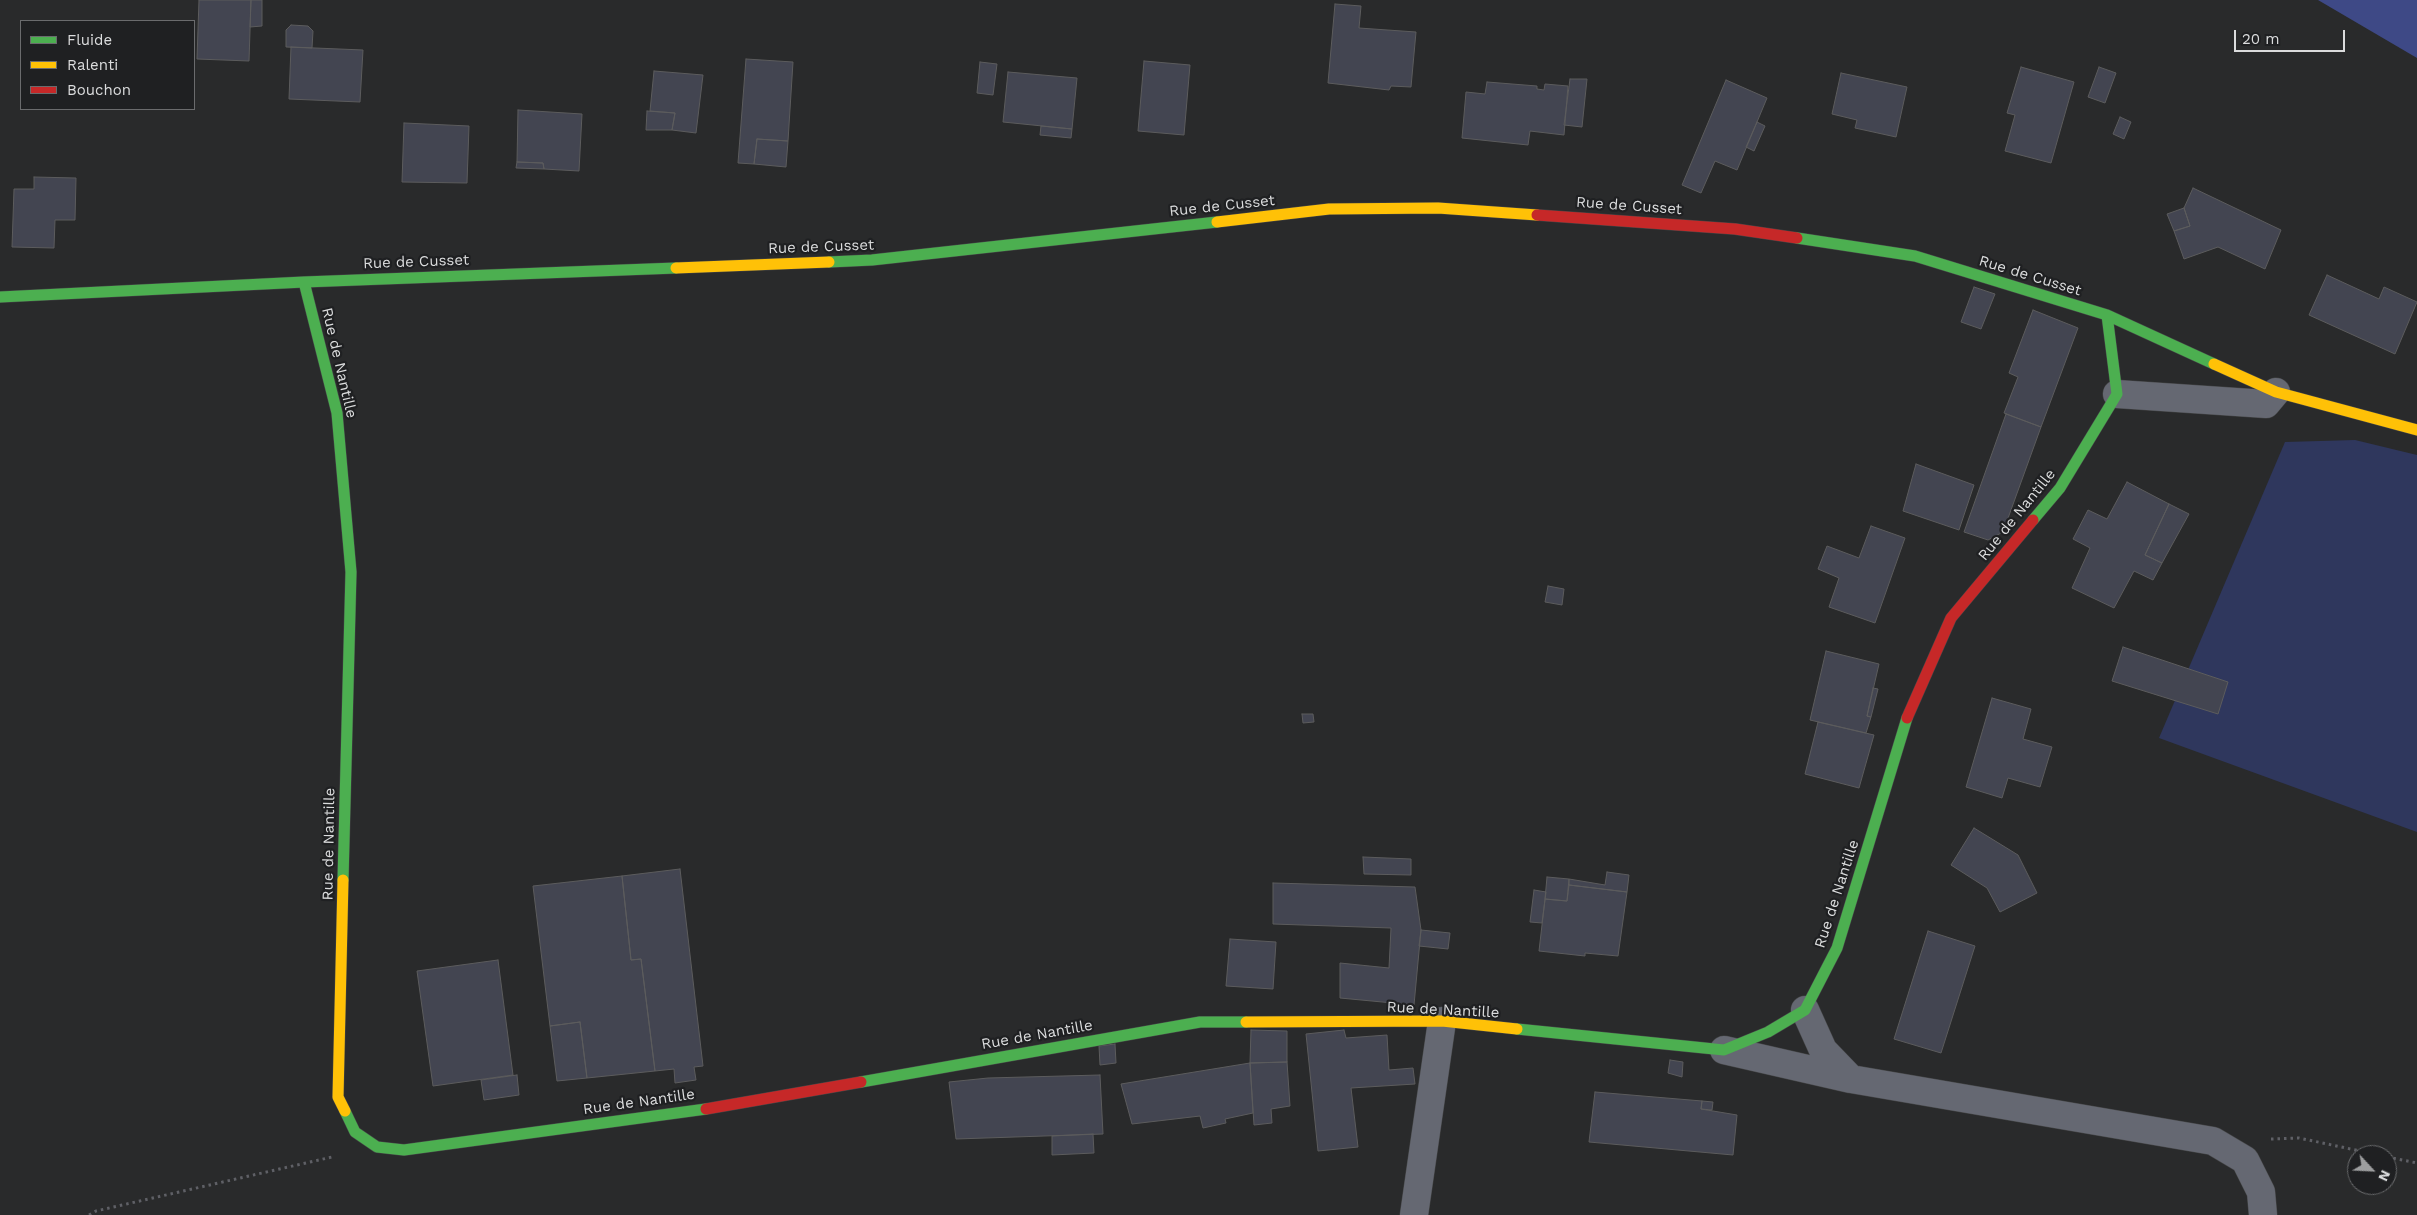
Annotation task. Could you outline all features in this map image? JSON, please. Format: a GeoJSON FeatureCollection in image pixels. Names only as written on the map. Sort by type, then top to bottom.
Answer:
{"type":"FeatureCollection","features":[{"type":"Feature","properties":{"kind":"street","name":"Rue de Cusset"},"geometry":{"type":"LineString","coordinates":[[0,297],[304,282],[872,260],[1329,209],[1438,208],[1735,229],[1915,256],[2107,315],[2276,392],[2417,430]]}},
{"type":"Feature","properties":{"kind":"street","name":"Rue de Nantille"},"geometry":{"type":"LineString","coordinates":[[304,282],[337,413],[351,572],[338,1097],[355,1132],[377,1147],[404,1150],[717,1106],[1200,1022],[1442,1022],[1724,1050],[1768,1032],[1806,1010],[1837,948],[1906,720],[1950,618],[2060,488],[2117,394]]}},
{"type":"Feature","properties":{"kind":"street"},"geometry":{"type":"LineString","coordinates":[[2107,315],[2117,394],[2266,404],[2276,392]]}},
{"type":"Feature","properties":{"kind":"street"},"geometry":{"type":"LineString","coordinates":[[1806,1010],[1823,1050],[1851,1079]]}},
{"type":"Feature","properties":{"kind":"street"},"geometry":{"type":"LineString","coordinates":[[1414,1215],[1442,1022]]}},
{"type":"Feature","properties":{"kind":"street"},"geometry":{"type":"LineString","coordinates":[[1724,1050],[1851,1079],[2213,1141],[2245,1160],[2261,1192],[2263,1215]]}},
{"type":"Feature","properties":{"kind":"path"},"geometry":{"type":"LineString","coordinates":[[2270,1139],[2299,1138],[2347,1148]]}},
{"type":"Feature","properties":{"kind":"path"},"geometry":{"type":"LineString","coordinates":[[89,1215],[96,1211],[377,1147]]}},
{"type":"Feature","properties":{"kind":"path"},"geometry":{"type":"LineString","coordinates":[[2397,1159],[2417,1163]]}},
{"type":"Feature","properties":{"kind":"shaded area"},"geometry":{"type":"Polygon","coordinates":[[[2318,0],[2417,0],[2417,58],[2318,0]]]}},
{"type":"Feature","properties":{"kind":"shaded area"},"geometry":{"type":"Polygon","coordinates":[[[2355,440],[2417,455],[2417,832],[2159,738],[2285,442],[2355,440]]]}},
{"type":"Feature","properties":{"kind":"building"},"geometry":{"type":"Polygon","coordinates":[[[199,0],[251,0],[249,61],[197,59],[199,0]]]}},
{"type":"Feature","properties":{"kind":"building"},"geometry":{"type":"Polygon","coordinates":[[[251,0],[262,0],[262,26],[250,27],[251,0]]]}},
{"type":"Feature","properties":{"kind":"building"},"geometry":{"type":"Polygon","coordinates":[[[1335,4],[1361,6],[1359,28],[1416,32],[1411,87],[1391,86],[1389,90],[1328,83],[1335,4]]]}},
{"type":"Feature","properties":{"kind":"building"},"geometry":{"type":"Polygon","coordinates":[[[291,25],[308,26],[313,31],[312,48],[286,47],[286,30],[291,25]]]}},
{"type":"Feature","properties":{"kind":"building"},"geometry":{"type":"Polygon","coordinates":[[[291,47],[363,50],[360,102],[289,99],[291,47]]]}},
{"type":"Feature","properties":{"kind":"building"},"geometry":{"type":"Polygon","coordinates":[[[746,59],[793,62],[788,141],[757,139],[754,164],[738,163],[746,59]]]}},
{"type":"Feature","properties":{"kind":"building"},"geometry":{"type":"Polygon","coordinates":[[[1144,61],[1190,65],[1184,135],[1138,131],[1144,61]]]}},
{"type":"Feature","properties":{"kind":"building"},"geometry":{"type":"Polygon","coordinates":[[[980,62],[997,64],[993,95],[977,93],[980,62]]]}},
{"type":"Feature","properties":{"kind":"building"},"geometry":{"type":"Polygon","coordinates":[[[2021,67],[2074,82],[2051,163],[2005,151],[2015,115],[2007,113],[2021,67]]]}},
{"type":"Feature","properties":{"kind":"building"},"geometry":{"type":"Polygon","coordinates":[[[2099,67],[2116,73],[2105,103],[2088,97],[2099,67]]]}},
{"type":"Feature","properties":{"kind":"building"},"geometry":{"type":"Polygon","coordinates":[[[654,71],[703,75],[696,133],[672,130],[675,113],[650,111],[654,71]]]}},
{"type":"Feature","properties":{"kind":"building"},"geometry":{"type":"Polygon","coordinates":[[[1008,72],[1077,78],[1072,129],[1003,122],[1008,72]]]}},
{"type":"Feature","properties":{"kind":"building"},"geometry":{"type":"Polygon","coordinates":[[[1841,73],[1907,87],[1896,137],[1855,128],[1857,120],[1832,114],[1841,73]]]}},
{"type":"Feature","properties":{"kind":"building"},"geometry":{"type":"Polygon","coordinates":[[[1570,79],[1587,79],[1582,127],[1564,125],[1570,79]]]}},
{"type":"Feature","properties":{"kind":"building"},"geometry":{"type":"Polygon","coordinates":[[[1726,80],[1767,98],[1737,170],[1715,161],[1701,193],[1682,185],[1726,80]]]}},
{"type":"Feature","properties":{"kind":"building"},"geometry":{"type":"Polygon","coordinates":[[[1487,82],[1537,86],[1537,89],[1544,90],[1545,84],[1568,86],[1564,135],[1530,131],[1528,145],[1462,138],[1466,92],[1485,94],[1487,82]]]}},
{"type":"Feature","properties":{"kind":"building"},"geometry":{"type":"Polygon","coordinates":[[[518,110],[582,114],[579,171],[544,169],[543,163],[517,162],[518,110]]]}},
{"type":"Feature","properties":{"kind":"building"},"geometry":{"type":"Polygon","coordinates":[[[647,111],[675,113],[672,130],[646,130],[647,111]]]}},
{"type":"Feature","properties":{"kind":"building"},"geometry":{"type":"Polygon","coordinates":[[[2120,117],[2131,122],[2124,139],[2113,134],[2120,117]]]}},
{"type":"Feature","properties":{"kind":"building"},"geometry":{"type":"Polygon","coordinates":[[[1757,122],[1765,126],[1754,151],[1746,147],[1757,122]]]}},
{"type":"Feature","properties":{"kind":"building"},"geometry":{"type":"Polygon","coordinates":[[[404,123],[469,126],[467,183],[402,182],[404,123]]]}},
{"type":"Feature","properties":{"kind":"building"},"geometry":{"type":"Polygon","coordinates":[[[1041,126],[1072,129],[1071,138],[1040,135],[1041,126]]]}},
{"type":"Feature","properties":{"kind":"building"},"geometry":{"type":"Polygon","coordinates":[[[757,139],[788,141],[786,167],[754,164],[757,139]]]}},
{"type":"Feature","properties":{"kind":"building"},"geometry":{"type":"Polygon","coordinates":[[[517,162],[543,163],[544,169],[516,168],[517,162]]]}},
{"type":"Feature","properties":{"kind":"building"},"geometry":{"type":"Polygon","coordinates":[[[34,177],[76,178],[75,220],[55,220],[54,248],[12,247],[14,189],[34,189],[34,177]]]}},
{"type":"Feature","properties":{"kind":"building"},"geometry":{"type":"Polygon","coordinates":[[[2193,188],[2281,230],[2265,269],[2218,247],[2184,259],[2174,231],[2190,226],[2184,208],[2193,188]]]}},
{"type":"Feature","properties":{"kind":"building"},"geometry":{"type":"Polygon","coordinates":[[[2184,208],[2190,226],[2174,231],[2167,214],[2184,208]]]}},
{"type":"Feature","properties":{"kind":"building"},"geometry":{"type":"Polygon","coordinates":[[[2327,275],[2379,299],[2384,287],[2417,302],[2395,354],[2309,315],[2327,275]]]}},
{"type":"Feature","properties":{"kind":"building"},"geometry":{"type":"Polygon","coordinates":[[[1974,287],[1995,294],[1981,329],[1961,322],[1974,287]]]}},
{"type":"Feature","properties":{"kind":"building"},"geometry":{"type":"Polygon","coordinates":[[[2033,310],[2078,328],[2041,427],[2004,413],[2018,377],[2009,373],[2033,310]]]}},
{"type":"Feature","properties":{"kind":"building"},"geometry":{"type":"Polygon","coordinates":[[[2006,414],[2041,427],[2003,532],[1988,540],[1964,532],[2006,414]]]}},
{"type":"Feature","properties":{"kind":"building"},"geometry":{"type":"Polygon","coordinates":[[[1916,464],[1974,485],[1959,530],[1903,511],[1916,464]]]}},
{"type":"Feature","properties":{"kind":"building"},"geometry":{"type":"Polygon","coordinates":[[[2127,482],[2169,504],[2145,555],[2162,563],[2153,580],[2134,571],[2114,608],[2072,588],[2090,548],[2073,539],[2088,510],[2107,519],[2127,482]]]}},
{"type":"Feature","properties":{"kind":"building"},"geometry":{"type":"Polygon","coordinates":[[[2169,504],[2189,514],[2162,563],[2145,555],[2169,504]]]}},
{"type":"Feature","properties":{"kind":"building"},"geometry":{"type":"Polygon","coordinates":[[[1871,526],[1905,538],[1875,623],[1829,607],[1839,578],[1818,569],[1827,546],[1859,558],[1871,526]]]}},
{"type":"Feature","properties":{"kind":"building"},"geometry":{"type":"Polygon","coordinates":[[[1548,586],[1564,589],[1562,605],[1545,602],[1548,586]]]}},
{"type":"Feature","properties":{"kind":"building"},"geometry":{"type":"Polygon","coordinates":[[[2123,647],[2228,682],[2218,714],[2112,681],[2123,647]]]}},
{"type":"Feature","properties":{"kind":"building"},"geometry":{"type":"Polygon","coordinates":[[[1826,651],[1879,664],[1867,716],[1871,717],[1866,733],[1810,720],[1826,651]]]}},
{"type":"Feature","properties":{"kind":"building"},"geometry":{"type":"Polygon","coordinates":[[[1873,688],[1878,689],[1871,717],[1867,716],[1873,688]]]}},
{"type":"Feature","properties":{"kind":"building"},"geometry":{"type":"Polygon","coordinates":[[[1992,698],[2031,709],[2023,739],[2052,747],[2040,787],[2008,778],[2002,798],[1966,787],[1992,698]]]}},
{"type":"Feature","properties":{"kind":"building"},"geometry":{"type":"Polygon","coordinates":[[[1302,714],[1313,714],[1314,722],[1303,723],[1302,714]]]}},
{"type":"Feature","properties":{"kind":"building"},"geometry":{"type":"Polygon","coordinates":[[[1818,722],[1874,735],[1859,788],[1805,774],[1818,722]]]}},
{"type":"Feature","properties":{"kind":"building"},"geometry":{"type":"Polygon","coordinates":[[[1974,828],[2018,855],[2037,893],[2000,912],[1987,888],[1951,865],[1974,828]]]}},
{"type":"Feature","properties":{"kind":"building"},"geometry":{"type":"Polygon","coordinates":[[[1363,857],[1411,859],[1411,875],[1364,874],[1363,857]]]}},
{"type":"Feature","properties":{"kind":"building"},"geometry":{"type":"Polygon","coordinates":[[[680,869],[703,1066],[694,1067],[696,1080],[675,1083],[674,1069],[655,1071],[641,959],[631,960],[622,876],[680,869]]]}},
{"type":"Feature","properties":{"kind":"building"},"geometry":{"type":"Polygon","coordinates":[[[1607,872],[1629,875],[1627,892],[1569,885],[1569,879],[1605,885],[1607,872]]]}},
{"type":"Feature","properties":{"kind":"building"},"geometry":{"type":"Polygon","coordinates":[[[622,876],[631,960],[641,959],[655,1071],[587,1078],[580,1022],[550,1026],[533,886],[622,876]]]}},
{"type":"Feature","properties":{"kind":"building"},"geometry":{"type":"Polygon","coordinates":[[[1547,877],[1569,879],[1567,901],[1545,899],[1547,877]]]}},
{"type":"Feature","properties":{"kind":"building"},"geometry":{"type":"Polygon","coordinates":[[[1273,883],[1415,887],[1421,930],[1414,1005],[1340,998],[1340,963],[1389,968],[1391,928],[1273,924],[1273,883]]]}},
{"type":"Feature","properties":{"kind":"building"},"geometry":{"type":"Polygon","coordinates":[[[1569,885],[1627,892],[1618,956],[1585,953],[1585,956],[1539,951],[1545,899],[1567,901],[1569,885]]]}},
{"type":"Feature","properties":{"kind":"building"},"geometry":{"type":"Polygon","coordinates":[[[1534,890],[1546,892],[1542,923],[1530,922],[1534,890]]]}},
{"type":"Feature","properties":{"kind":"building"},"geometry":{"type":"Polygon","coordinates":[[[1421,930],[1450,933],[1448,949],[1419,946],[1421,930]]]}},
{"type":"Feature","properties":{"kind":"building"},"geometry":{"type":"Polygon","coordinates":[[[1928,931],[1975,946],[1941,1053],[1894,1039],[1928,931]]]}},
{"type":"Feature","properties":{"kind":"building"},"geometry":{"type":"Polygon","coordinates":[[[1230,939],[1276,942],[1273,989],[1226,986],[1230,939]]]}},
{"type":"Feature","properties":{"kind":"building"},"geometry":{"type":"Polygon","coordinates":[[[498,960],[513,1075],[433,1086],[417,971],[498,960]]]}},
{"type":"Feature","properties":{"kind":"building"},"geometry":{"type":"Polygon","coordinates":[[[580,1022],[587,1078],[557,1081],[550,1026],[580,1022]]]}},
{"type":"Feature","properties":{"kind":"building"},"geometry":{"type":"Polygon","coordinates":[[[1251,1030],[1287,1031],[1287,1062],[1250,1063],[1251,1030]]]}},
{"type":"Feature","properties":{"kind":"building"},"geometry":{"type":"Polygon","coordinates":[[[1344,1030],[1346,1038],[1387,1035],[1389,1070],[1413,1068],[1415,1084],[1351,1088],[1358,1147],[1318,1151],[1306,1034],[1344,1030]]]}},
{"type":"Feature","properties":{"kind":"building"},"geometry":{"type":"Polygon","coordinates":[[[1115,1044],[1116,1063],[1100,1065],[1099,1046],[1115,1044]]]}},
{"type":"Feature","properties":{"kind":"building"},"geometry":{"type":"Polygon","coordinates":[[[1670,1060],[1683,1062],[1682,1077],[1668,1073],[1670,1060]]]}},
{"type":"Feature","properties":{"kind":"building"},"geometry":{"type":"Polygon","coordinates":[[[1287,1062],[1290,1106],[1271,1109],[1272,1123],[1254,1125],[1250,1063],[1287,1062]]]}},
{"type":"Feature","properties":{"kind":"building"},"geometry":{"type":"Polygon","coordinates":[[[1250,1063],[1253,1113],[1225,1119],[1226,1123],[1203,1128],[1200,1116],[1132,1124],[1121,1084],[1250,1063]]]}},
{"type":"Feature","properties":{"kind":"building"},"geometry":{"type":"Polygon","coordinates":[[[517,1075],[519,1095],[484,1100],[481,1080],[517,1075]]]}},
{"type":"Feature","properties":{"kind":"building"},"geometry":{"type":"Polygon","coordinates":[[[1100,1075],[1103,1134],[956,1139],[949,1082],[988,1078],[1100,1075]]]}},
{"type":"Feature","properties":{"kind":"building"},"geometry":{"type":"Polygon","coordinates":[[[1595,1092],[1702,1101],[1701,1109],[1737,1115],[1733,1155],[1589,1142],[1595,1092]]]}},
{"type":"Feature","properties":{"kind":"building"},"geometry":{"type":"Polygon","coordinates":[[[1702,1101],[1713,1102],[1712,1110],[1701,1109],[1702,1101]]]}},
{"type":"Feature","properties":{"kind":"building"},"geometry":{"type":"Polygon","coordinates":[[[1093,1134],[1094,1153],[1052,1155],[1052,1136],[1093,1134]]]}},
{"type":"Feature","properties":{"kind":"traffic: fast"},"geometry":{"type":"LineString","coordinates":[[829,262],[872,260],[1217,222]]}},
{"type":"Feature","properties":{"kind":"traffic: fast"},"geometry":{"type":"LineString","coordinates":[[1797,238],[1915,256],[2107,315],[2214,364]]}},
{"type":"Feature","properties":{"kind":"traffic: fast"},"geometry":{"type":"LineString","coordinates":[[0,297],[304,282],[676,268]]}},
{"type":"Feature","properties":{"kind":"traffic: fast"},"geometry":{"type":"LineString","coordinates":[[304,282],[337,413],[351,572],[343,880]]}},
{"type":"Feature","properties":{"kind":"traffic: fast"},"geometry":{"type":"LineString","coordinates":[[2033,520],[2060,488],[2117,394],[2107,315]]}},
{"type":"Feature","properties":{"kind":"traffic: fast"},"geometry":{"type":"LineString","coordinates":[[1517,1029],[1724,1050],[1768,1032],[1805,1010],[1837,948],[1907,718]]}},
{"type":"Feature","properties":{"kind":"traffic: fast"},"geometry":{"type":"LineString","coordinates":[[861,1082],[1200,1022],[1246,1022]]}},
{"type":"Feature","properties":{"kind":"traffic: fast"},"geometry":{"type":"LineString","coordinates":[[345,1111],[355,1132],[377,1147],[404,1150],[706,1109]]}},
{"type":"Feature","properties":{"kind":"traffic: slow"},"geometry":{"type":"LineString","coordinates":[[1217,222],[1329,209],[1438,208],[1537,215]]}},
{"type":"Feature","properties":{"kind":"traffic: slow"},"geometry":{"type":"LineString","coordinates":[[676,268],[829,262]]}},
{"type":"Feature","properties":{"kind":"traffic: slow"},"geometry":{"type":"LineString","coordinates":[[2214,364],[2276,392],[2417,430]]}},
{"type":"Feature","properties":{"kind":"traffic: slow"},"geometry":{"type":"LineString","coordinates":[[343,880],[338,1097],[345,1111]]}},
{"type":"Feature","properties":{"kind":"traffic: slow"},"geometry":{"type":"LineString","coordinates":[[1246,1022],[1442,1021],[1517,1029]]}},
{"type":"Feature","properties":{"kind":"traffic: jam"},"geometry":{"type":"LineString","coordinates":[[1537,215],[1735,229],[1797,238]]}},
{"type":"Feature","properties":{"kind":"traffic: jam"},"geometry":{"type":"LineString","coordinates":[[1907,718],[1951,618],[2033,520]]}},
{"type":"Feature","properties":{"kind":"traffic: jam"},"geometry":{"type":"LineString","coordinates":[[706,1109],[861,1082]]}}]}
